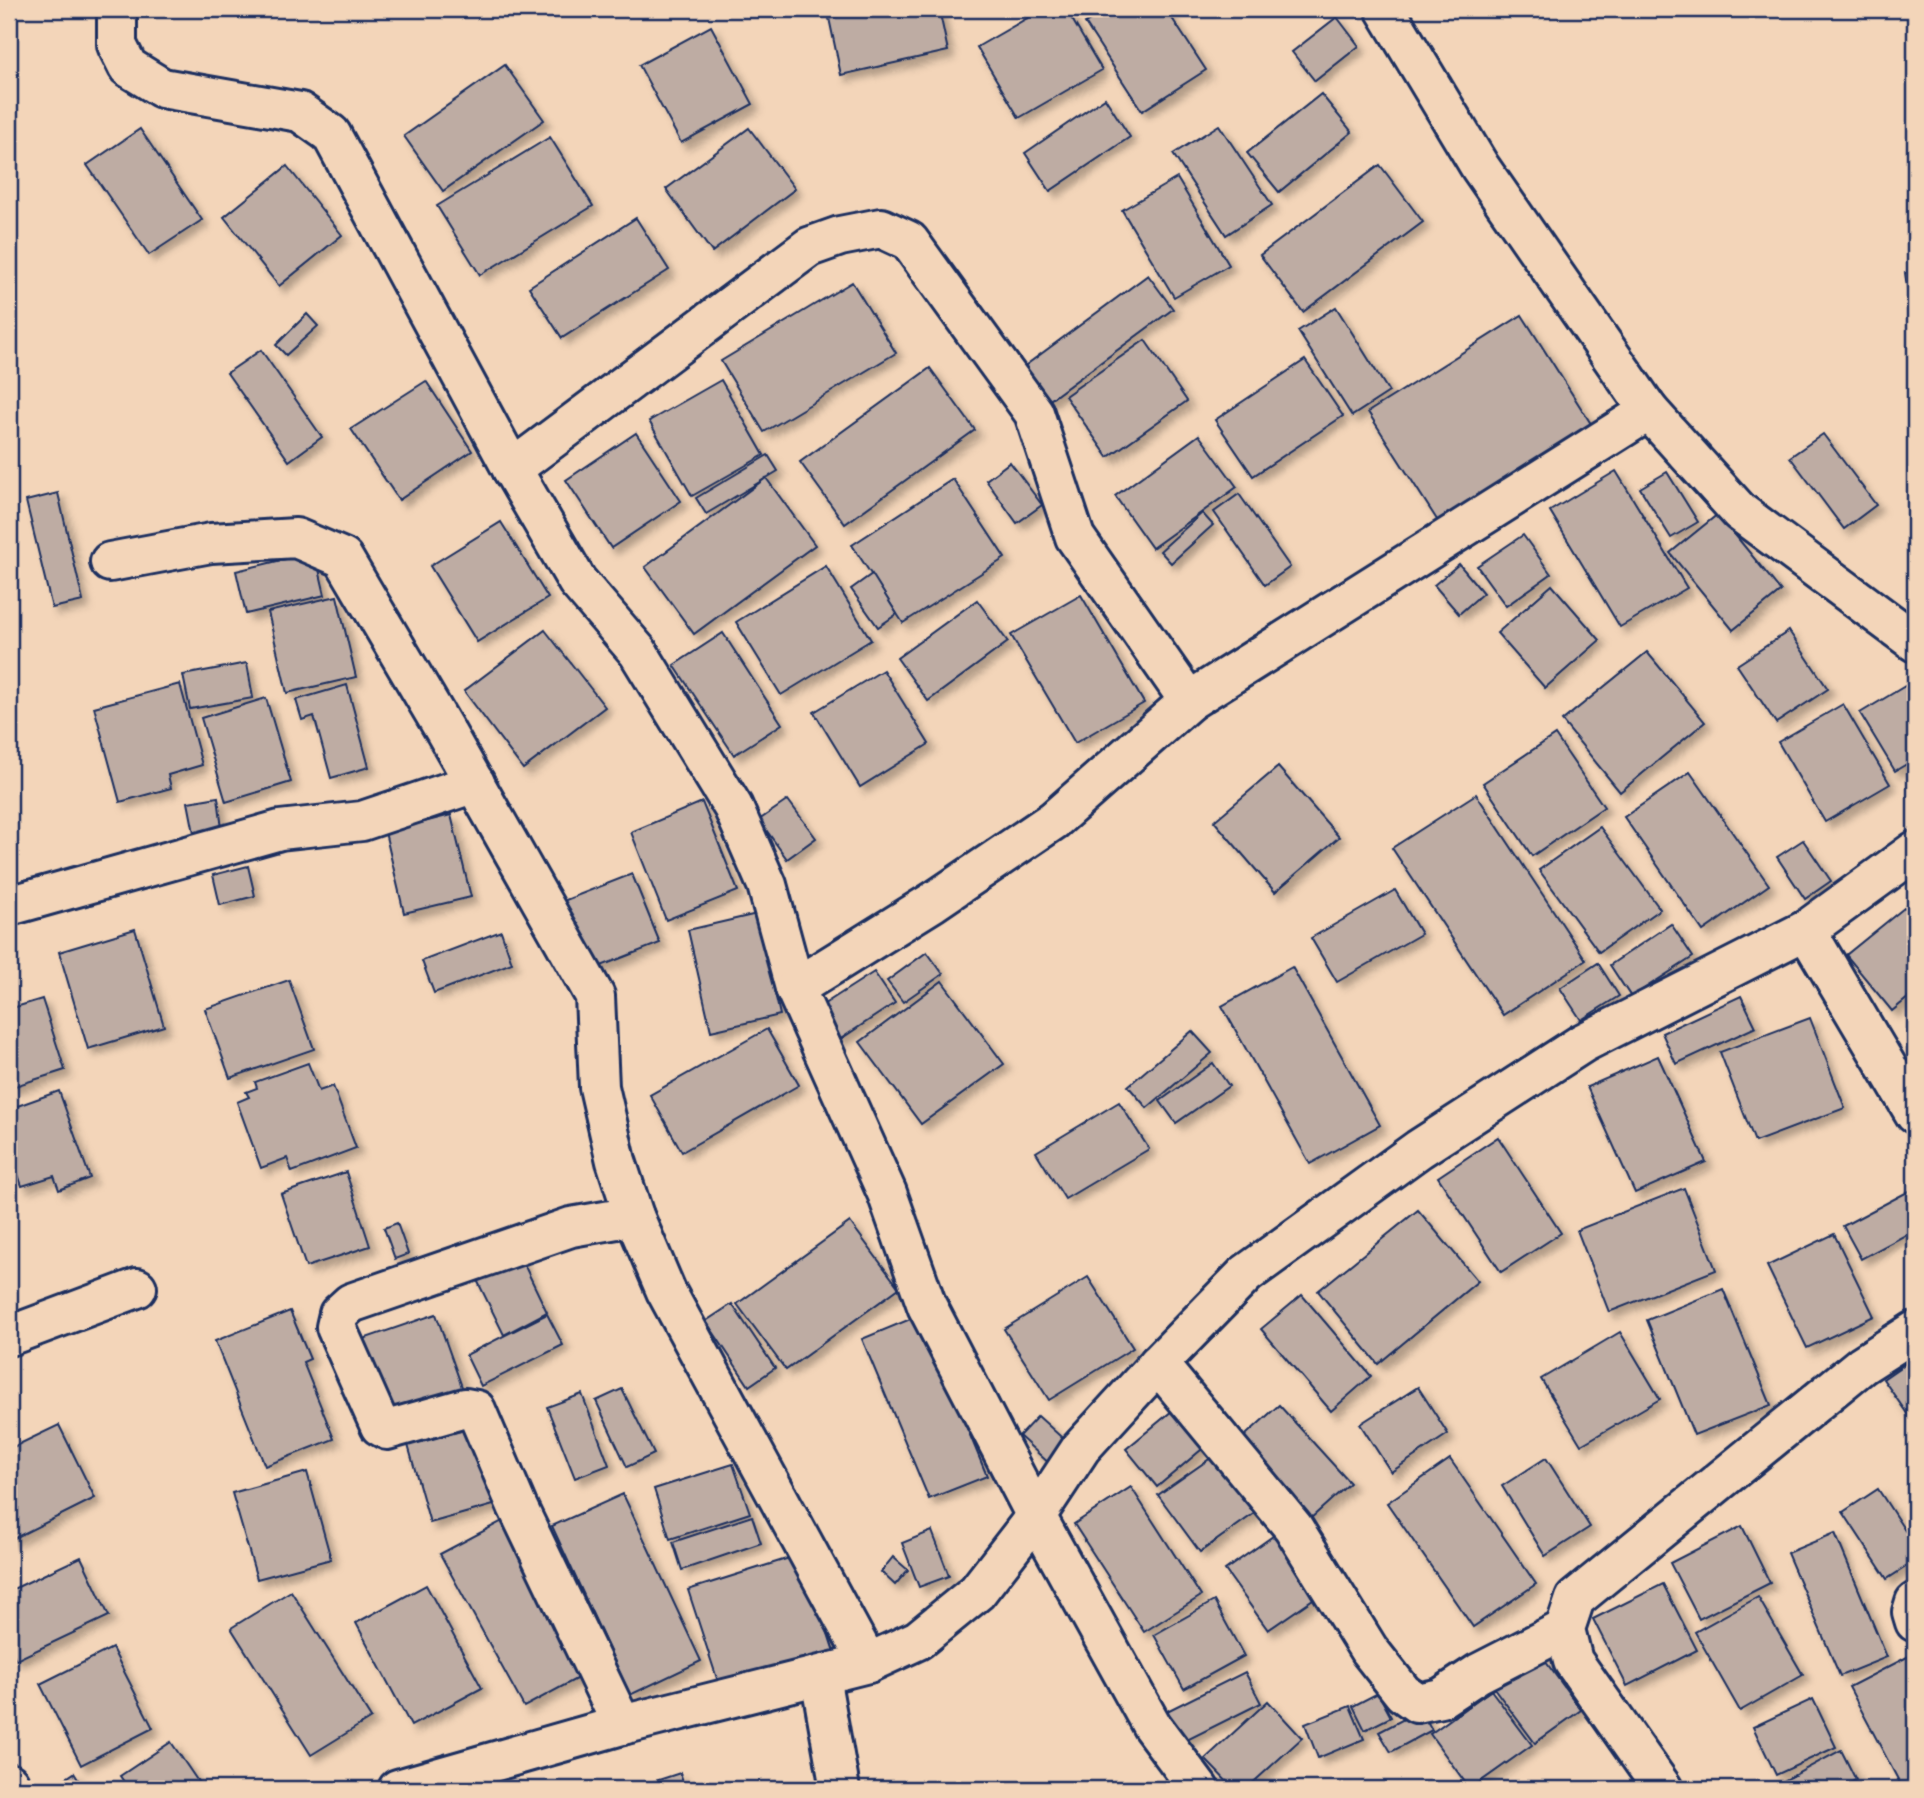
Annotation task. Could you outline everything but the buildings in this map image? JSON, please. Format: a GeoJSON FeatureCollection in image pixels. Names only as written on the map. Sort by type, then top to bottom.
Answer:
{"type":"FeatureCollection","features":[{"type":"Feature","properties":{"kind":"street"},"geometry":{"type":"LineString","coordinates":[[117,9],[117,45],[128,67],[162,88],[300,112],[331,134],[512,469],[577,581],[638,652],[733,807],[766,885],[796,988],[887,1193],[927,1306],[1036,1516],[1152,1726],[1199,1789]]}},
{"type":"Feature","properties":{"kind":"street"},"geometry":{"type":"LineString","coordinates":[[1385,9],[1480,167],[1649,411],[1740,512],[1915,642]]}},
{"type":"Feature","properties":{"kind":"street"},"geometry":{"type":"LineString","coordinates":[[512,469],[809,247],[840,236],[881,228],[909,241],[1034,413],[1075,537],[1189,701]]}},
{"type":"Feature","properties":{"kind":"street"},"geometry":{"type":"LineString","coordinates":[[796,988],[933,902],[1054,820],[1189,701],[1649,411]]}},
{"type":"Feature","properties":{"kind":"street"},"geometry":{"type":"LineString","coordinates":[[110,562],[211,543],[296,538],[343,558],[475,783],[595,996],[599,1087],[616,1161],[634,1216],[666,1291],[868,1663]]}},
{"type":"Feature","properties":{"kind":"street"},"geometry":{"type":"LineString","coordinates":[[9,906],[280,830],[362,821],[475,783]]}},
{"type":"Feature","properties":{"kind":"street"},"geometry":{"type":"LineString","coordinates":[[398,1789],[622,1725],[868,1663],[918,1640],[977,1592],[1036,1516],[1081,1448],[1245,1274],[1419,1149],[1583,1043],[1806,930],[1915,851]]}},
{"type":"Feature","properties":{"kind":"street"},"geometry":{"type":"LineString","coordinates":[[1806,930],[1915,1115]]}},
{"type":"Feature","properties":{"kind":"street"},"geometry":{"type":"LineString","coordinates":[[622,1725],[517,1506],[475,1410],[465,1408],[387,1430],[380,1426],[336,1327],[339,1314],[351,1303],[571,1227],[634,1216]]}},
{"type":"Feature","properties":{"kind":"street"},"geometry":{"type":"LineString","coordinates":[[9,1336],[136,1288]]}},
{"type":"Feature","properties":{"kind":"street"},"geometry":{"type":"LineString","coordinates":[[1663,1789],[1573,1661],[1565,1629],[1575,1599],[1862,1365],[1915,1331]]}},
{"type":"Feature","properties":{"kind":"street"},"geometry":{"type":"LineString","coordinates":[[1158,1364],[1293,1527],[1369,1650],[1403,1693],[1417,1703],[1441,1698],[1479,1673],[1565,1629]]}},
{"type":"Feature","properties":{"kind":"street"},"geometry":{"type":"LineString","coordinates":[[1915,1602],[1912,1612],[1915,1622]]}},
{"type":"Feature","properties":{"kind":"street"},"geometry":{"type":"LineString","coordinates":[[820,1676],[840,1789]]}},
{"type":"Feature","properties":{"kind":"street"},"geometry":{"type":"LineString","coordinates":[[9,1783],[12,1789]]}}]}
